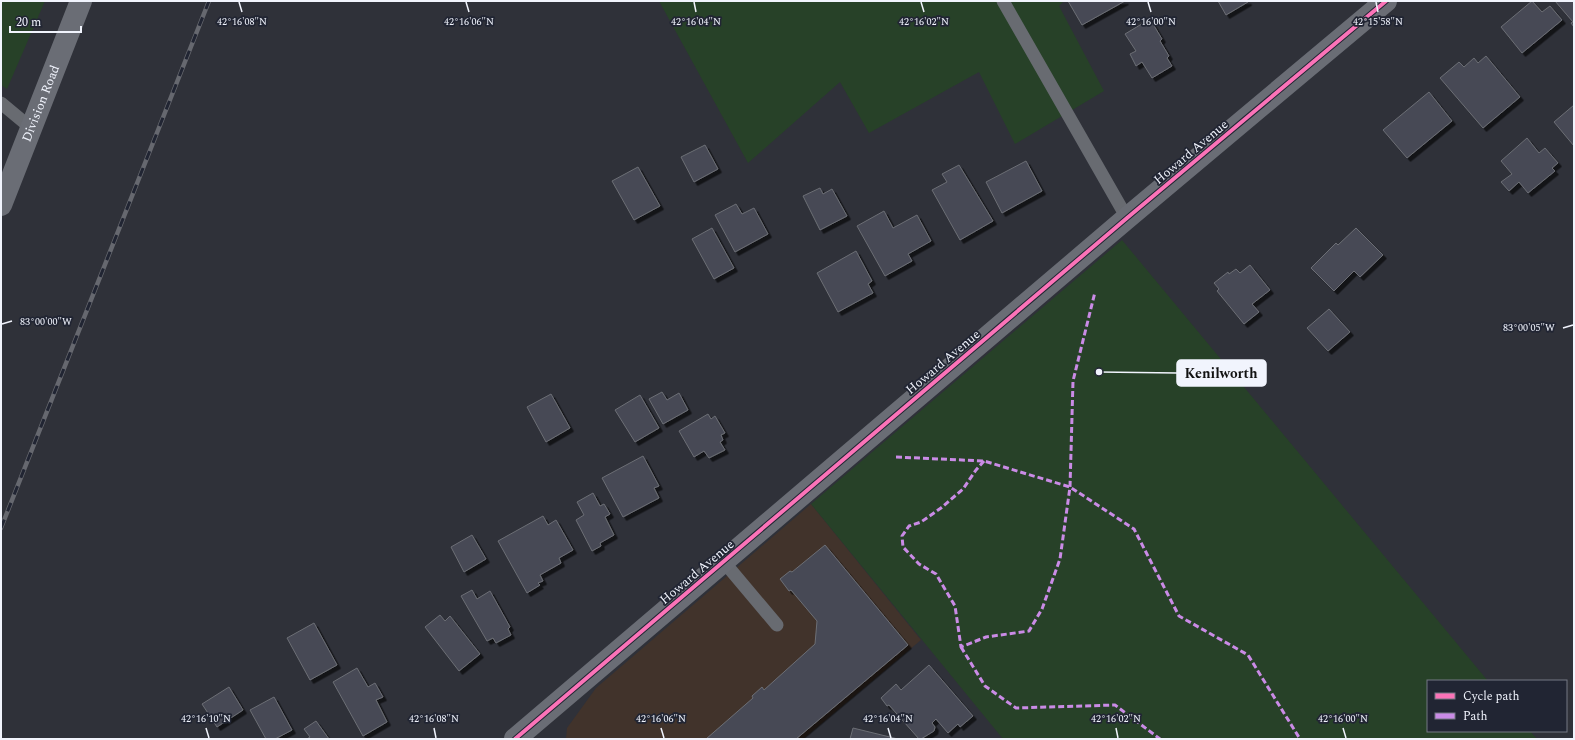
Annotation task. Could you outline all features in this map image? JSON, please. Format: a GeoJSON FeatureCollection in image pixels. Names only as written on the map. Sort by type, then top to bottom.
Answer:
{"type":"FeatureCollection","features":[{"type":"Feature","properties":{"kind":"street","name":"Division Road"},"geometry":{"type":"LineString","coordinates":[[3,197],[81,1]]}},
{"type":"Feature","properties":{"kind":"street","name":"Howard Avenue"},"geometry":{"type":"LineString","coordinates":[[515,739],[1127,218],[1386,1]]}},
{"type":"Feature","properties":{"kind":"lane"},"geometry":{"type":"LineString","coordinates":[[1003,1],[1127,218]]}},
{"type":"Feature","properties":{"kind":"lane"},"geometry":{"type":"LineString","coordinates":[[1,102],[31,128]]}},
{"type":"Feature","properties":{"kind":"lane"},"geometry":{"type":"LineString","coordinates":[[724,562],[777,625]]}},
{"type":"Feature","properties":{"kind":"shaded area"},"geometry":{"type":"Polygon","coordinates":[[[811,504],[921,640],[803,739],[566,739],[567,728],[596,688],[811,504]]]}},
{"type":"Feature","properties":{"kind":"green space"},"geometry":{"type":"Polygon","coordinates":[[[1,1],[45,1],[7,89],[1,85],[1,1]]]}},
{"type":"Feature","properties":{"kind":"green space"},"geometry":{"type":"Polygon","coordinates":[[[659,1],[1064,1],[1059,6],[1104,91],[1015,144],[979,72],[869,133],[840,82],[748,163],[659,1]]]}},
{"type":"Feature","properties":{"kind":"green space"},"geometry":{"type":"Polygon","coordinates":[[[1122,240],[1487,680],[1427,680],[1427,732],[1531,732],[1537,739],[1003,739],[811,504],[1122,240]]]}},
{"type":"Feature","properties":{"kind":"building"},"geometry":{"type":"Polygon","coordinates":[[[1068,1],[1125,1],[1082,25],[1068,1]]]}},
{"type":"Feature","properties":{"kind":"building"},"geometry":{"type":"Polygon","coordinates":[[[1218,1],[1248,1],[1248,2],[1226,15],[1218,1]]]}},
{"type":"Feature","properties":{"kind":"building"},"geometry":{"type":"Polygon","coordinates":[[[1532,1],[1542,12],[1550,6],[1562,20],[1522,53],[1501,27],[1532,1]]]}},
{"type":"Feature","properties":{"kind":"building"},"geometry":{"type":"Polygon","coordinates":[[[1555,1],[1574,1],[1574,27],[1571,23],[1573,22],[1555,1]]]}},
{"type":"Feature","properties":{"kind":"building"},"geometry":{"type":"Polygon","coordinates":[[[1150,19],[1162,39],[1160,41],[1169,56],[1167,58],[1172,66],[1152,78],[1142,62],[1136,66],[1130,54],[1136,51],[1125,34],[1150,19]]]}},
{"type":"Feature","properties":{"kind":"building"},"geometry":{"type":"Polygon","coordinates":[[[1486,56],[1520,97],[1483,128],[1440,78],[1459,62],[1464,67],[1474,58],[1478,63],[1486,56]]]}},
{"type":"Feature","properties":{"kind":"building"},"geometry":{"type":"Polygon","coordinates":[[[1429,92],[1452,121],[1407,158],[1383,130],[1429,92]]]}},
{"type":"Feature","properties":{"kind":"building"},"geometry":{"type":"Polygon","coordinates":[[[1574,105],[1574,146],[1554,122],[1574,105]]]}},
{"type":"Feature","properties":{"kind":"building"},"geometry":{"type":"Polygon","coordinates":[[[1527,138],[1539,153],[1545,148],[1558,163],[1552,168],[1555,171],[1528,193],[1519,182],[1509,191],[1501,182],[1512,174],[1501,161],[1527,138]]]}},
{"type":"Feature","properties":{"kind":"building"},"geometry":{"type":"Polygon","coordinates":[[[705,145],[718,169],[694,182],[681,157],[705,145]]]}},
{"type":"Feature","properties":{"kind":"building"},"geometry":{"type":"Polygon","coordinates":[[[1026,161],[1042,191],[1002,213],[986,182],[1026,161]]]}},
{"type":"Feature","properties":{"kind":"building"},"geometry":{"type":"Polygon","coordinates":[[[959,165],[993,221],[960,240],[932,190],[947,182],[942,174],[959,165]]]}},
{"type":"Feature","properties":{"kind":"building"},"geometry":{"type":"Polygon","coordinates":[[[638,167],[660,206],[634,220],[612,181],[638,167]]]}},
{"type":"Feature","properties":{"kind":"building"},"geometry":{"type":"Polygon","coordinates":[[[820,188],[823,194],[832,189],[847,216],[820,230],[803,196],[820,188]]]}},
{"type":"Feature","properties":{"kind":"building"},"geometry":{"type":"Polygon","coordinates":[[[736,204],[742,214],[754,208],[768,234],[735,252],[715,215],[736,204]]]}},
{"type":"Feature","properties":{"kind":"building"},"geometry":{"type":"Polygon","coordinates":[[[884,211],[893,228],[917,215],[931,241],[908,254],[912,261],[885,276],[857,226],[884,211]]]}},
{"type":"Feature","properties":{"kind":"building"},"geometry":{"type":"Polygon","coordinates":[[[712,228],[734,268],[714,279],[692,239],[712,228]]]}},
{"type":"Feature","properties":{"kind":"building"},"geometry":{"type":"Polygon","coordinates":[[[1356,228],[1383,255],[1360,277],[1354,271],[1334,291],[1311,268],[1336,243],[1338,245],[1356,228]]]}},
{"type":"Feature","properties":{"kind":"building"},"geometry":{"type":"Polygon","coordinates":[[[856,251],[872,281],[868,284],[873,293],[838,312],[817,273],[856,251]]]}},
{"type":"Feature","properties":{"kind":"building"},"geometry":{"type":"Polygon","coordinates":[[[1250,265],[1270,290],[1252,304],[1259,312],[1244,324],[1217,291],[1219,289],[1214,283],[1228,272],[1229,274],[1236,269],[1240,273],[1250,265]]]}},
{"type":"Feature","properties":{"kind":"building"},"geometry":{"type":"Polygon","coordinates":[[[1329,309],[1350,332],[1328,351],[1307,328],[1329,309]]]}},
{"type":"Feature","properties":{"kind":"building"},"geometry":{"type":"Polygon","coordinates":[[[662,392],[667,400],[679,393],[688,410],[663,424],[649,399],[662,392]]]}},
{"type":"Feature","properties":{"kind":"building"},"geometry":{"type":"Polygon","coordinates":[[[551,394],[570,428],[546,442],[527,407],[551,394]]]}},
{"type":"Feature","properties":{"kind":"building"},"geometry":{"type":"Polygon","coordinates":[[[640,395],[659,428],[635,442],[615,410],[640,395]]]}},
{"type":"Feature","properties":{"kind":"building"},"geometry":{"type":"Polygon","coordinates":[[[708,414],[711,419],[715,416],[725,433],[721,435],[723,440],[720,442],[725,450],[709,458],[704,451],[694,457],[679,431],[708,414]]]}},
{"type":"Feature","properties":{"kind":"building"},"geometry":{"type":"Polygon","coordinates":[[[643,456],[659,486],[654,488],[659,498],[623,517],[602,478],[643,456]]]}},
{"type":"Feature","properties":{"kind":"building"},"geometry":{"type":"Polygon","coordinates":[[[593,493],[600,506],[604,504],[610,514],[605,517],[614,535],[600,543],[601,546],[592,551],[576,520],[584,515],[577,502],[593,493]]]}},
{"type":"Feature","properties":{"kind":"building"},"geometry":{"type":"Polygon","coordinates":[[[543,516],[548,525],[556,520],[573,550],[559,558],[561,563],[540,575],[543,581],[538,583],[540,585],[527,593],[498,541],[543,516]]]}},
{"type":"Feature","properties":{"kind":"building"},"geometry":{"type":"Polygon","coordinates":[[[472,535],[486,559],[464,572],[451,547],[472,535]]]}},
{"type":"Feature","properties":{"kind":"building"},"geometry":{"type":"Polygon","coordinates":[[[825,545],[908,645],[796,739],[706,739],[753,698],[752,696],[762,687],[764,690],[815,644],[817,621],[780,579],[790,571],[792,572],[825,545]]]}},
{"type":"Feature","properties":{"kind":"building"},"geometry":{"type":"Polygon","coordinates":[[[472,590],[477,599],[490,591],[510,627],[508,629],[511,635],[496,643],[493,638],[487,641],[461,596],[472,590]]]}},
{"type":"Feature","properties":{"kind":"building"},"geometry":{"type":"Polygon","coordinates":[[[440,615],[445,621],[450,616],[480,654],[459,671],[425,627],[440,615]]]}},
{"type":"Feature","properties":{"kind":"building"},"geometry":{"type":"Polygon","coordinates":[[[314,623],[337,665],[310,680],[287,638],[314,623]]]}},
{"type":"Feature","properties":{"kind":"building"},"geometry":{"type":"Polygon","coordinates":[[[929,665],[973,716],[960,727],[958,724],[948,733],[936,719],[932,723],[935,727],[934,731],[919,739],[881,698],[896,684],[901,690],[929,665]]]}},
{"type":"Feature","properties":{"kind":"building"},"geometry":{"type":"Polygon","coordinates":[[[357,668],[368,687],[375,683],[383,697],[376,700],[387,722],[363,736],[333,682],[357,668]]]}},
{"type":"Feature","properties":{"kind":"building"},"geometry":{"type":"Polygon","coordinates":[[[229,687],[243,710],[217,727],[202,704],[229,687]]]}},
{"type":"Feature","properties":{"kind":"building"},"geometry":{"type":"Polygon","coordinates":[[[274,697],[292,730],[275,739],[266,739],[250,710],[274,697]]]}},
{"type":"Feature","properties":{"kind":"building"},"geometry":{"type":"Polygon","coordinates":[[[316,721],[329,739],[307,739],[310,737],[304,729],[316,721]]]}},
{"type":"Feature","properties":{"kind":"building"},"geometry":{"type":"Polygon","coordinates":[[[853,728],[898,739],[850,739],[853,728]]]}},
{"type":"Feature","properties":{"kind":"railway"},"geometry":{"type":"LineString","coordinates":[[1,528],[209,1]]}},
{"type":"Feature","properties":{"kind":"marked path"},"geometry":{"type":"LineString","coordinates":[[984,461],[963,489],[941,508],[921,522],[909,526],[902,536],[903,547],[919,564],[936,574],[955,606],[961,647],[986,637],[1029,631],[1042,609],[1060,559],[1070,487],[1073,381],[1095,292]]}},
{"type":"Feature","properties":{"kind":"marked path"},"geometry":{"type":"LineString","coordinates":[[896,457],[984,461],[1070,487],[1134,529],[1179,616],[1248,655],[1300,739]]}},
{"type":"Feature","properties":{"kind":"marked path"},"geometry":{"type":"LineString","coordinates":[[961,647],[985,686],[1016,708],[1115,705],[1160,739]]}},
{"type":"Feature","properties":{"kind":"cycle path"},"geometry":{"type":"LineString","coordinates":[[515,739],[1127,218],[1386,1]]}},
{"type":"Feature","properties":{"kind":"place","name":"Kenilworth"},"geometry":{"type":"Point","coordinates":[1099,372]}}]}
